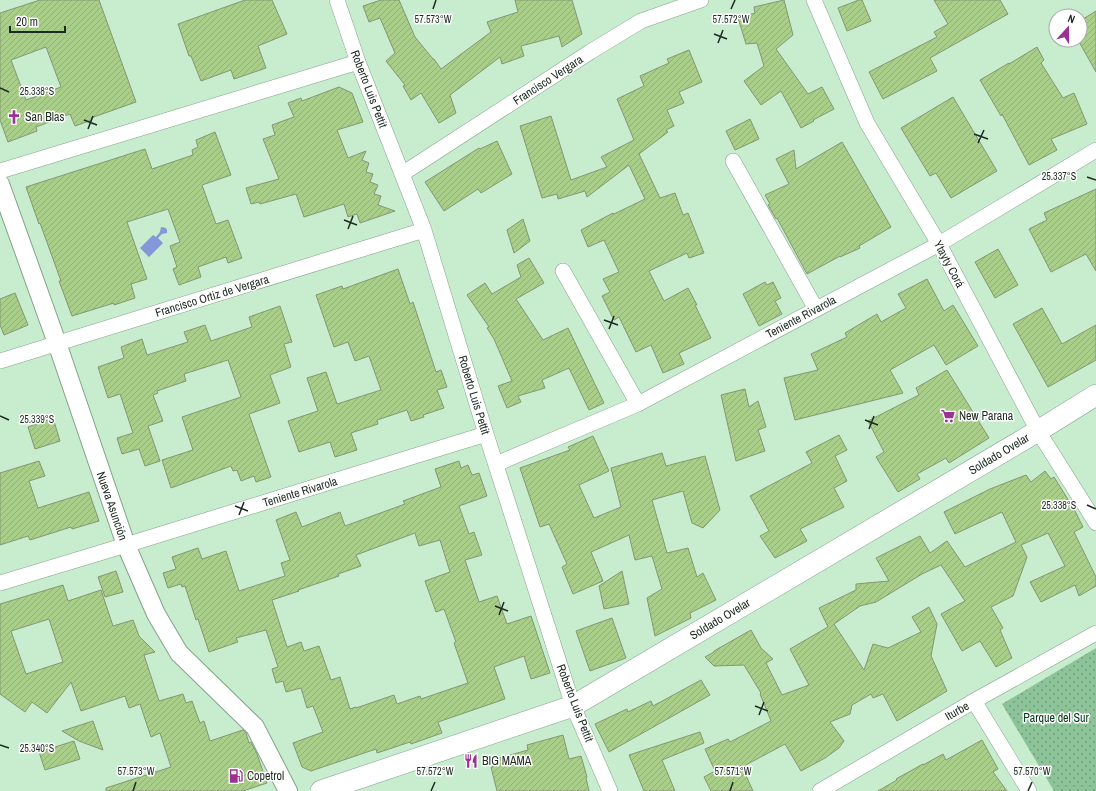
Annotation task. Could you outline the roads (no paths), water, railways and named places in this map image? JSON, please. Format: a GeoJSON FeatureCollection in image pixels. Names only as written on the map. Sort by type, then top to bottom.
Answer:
{"type":"FeatureCollection","features":[{"type":"Feature","properties":{"kind":"main road","name":"Soldado Ovelar"},"geometry":{"type":"LineString","coordinates":[[321,791],[573,706],[1096,396]]}},
{"type":"Feature","properties":{"kind":"street","name":"Roberto Luis Pettit"},"geometry":{"type":"LineString","coordinates":[[337,0],[358,62],[424,230],[486,434],[573,706],[610,791]]}},
{"type":"Feature","properties":{"kind":"street","name":"Francisco Vergara"},"geometry":{"type":"LineString","coordinates":[[402,174],[590,52],[641,21],[701,0]]}},
{"type":"Feature","properties":{"kind":"street","name":"Ytayty Corá"},"geometry":{"type":"LineString","coordinates":[[814,0],[867,123],[939,244],[1038,431],[1096,523]]}},
{"type":"Feature","properties":{"kind":"street"},"geometry":{"type":"LineString","coordinates":[[0,171],[358,62]]}},
{"type":"Feature","properties":{"kind":"street","name":"Teniente Rivarola"},"geometry":{"type":"LineString","coordinates":[[496,464],[638,404],[939,244],[1096,150]]}},
{"type":"Feature","properties":{"kind":"street"},"geometry":{"type":"LineString","coordinates":[[733,161],[816,309]]}},
{"type":"Feature","properties":{"kind":"street","name":"Nueva Asunción"},"geometry":{"type":"LineString","coordinates":[[0,184],[57,343],[126,546],[156,614],[179,653],[255,727],[288,791]]}},
{"type":"Feature","properties":{"kind":"street","name":"Francisco Ortiz de Vergara"},"geometry":{"type":"LineString","coordinates":[[0,361],[424,230]]}},
{"type":"Feature","properties":{"kind":"street"},"geometry":{"type":"LineString","coordinates":[[563,271],[638,404]]}},
{"type":"Feature","properties":{"kind":"street","name":"Teniente Rivarola"},"geometry":{"type":"LineString","coordinates":[[0,583],[126,546],[486,434]]}},
{"type":"Feature","properties":{"kind":"street","name":"Iturbe"},"geometry":{"type":"LineString","coordinates":[[820,791],[974,701],[1096,633]]}},
{"type":"Feature","properties":{"kind":"street"},"geometry":{"type":"LineString","coordinates":[[974,701],[1030,791]]}},
{"type":"Feature","properties":{"kind":"water"},"geometry":{"type":"Polygon","coordinates":[[[161,227],[166,228],[167,230],[167,233],[162,234],[158,238],[163,243],[149,257],[140,248],[153,235],[156,237],[160,232],[161,227]]]}},
{"type":"Feature","properties":{"kind":"place","name":"San Blas"},"geometry":{"type":"Point","coordinates":[14,117]}},
{"type":"Feature","properties":{"kind":"place","name":"New Parana"},"geometry":{"type":"Point","coordinates":[948,416]}},
{"type":"Feature","properties":{"kind":"place","name":"BIG MAMA"},"geometry":{"type":"Point","coordinates":[471,761]}},
{"type":"Feature","properties":{"kind":"place","name":"Copetrol"},"geometry":{"type":"Point","coordinates":[236,776]}},
{"type":"Feature","properties":{"kind":"park label","name":"Parque del Sur"},"geometry":{"type":"Point","coordinates":[1056,718]}}]}
